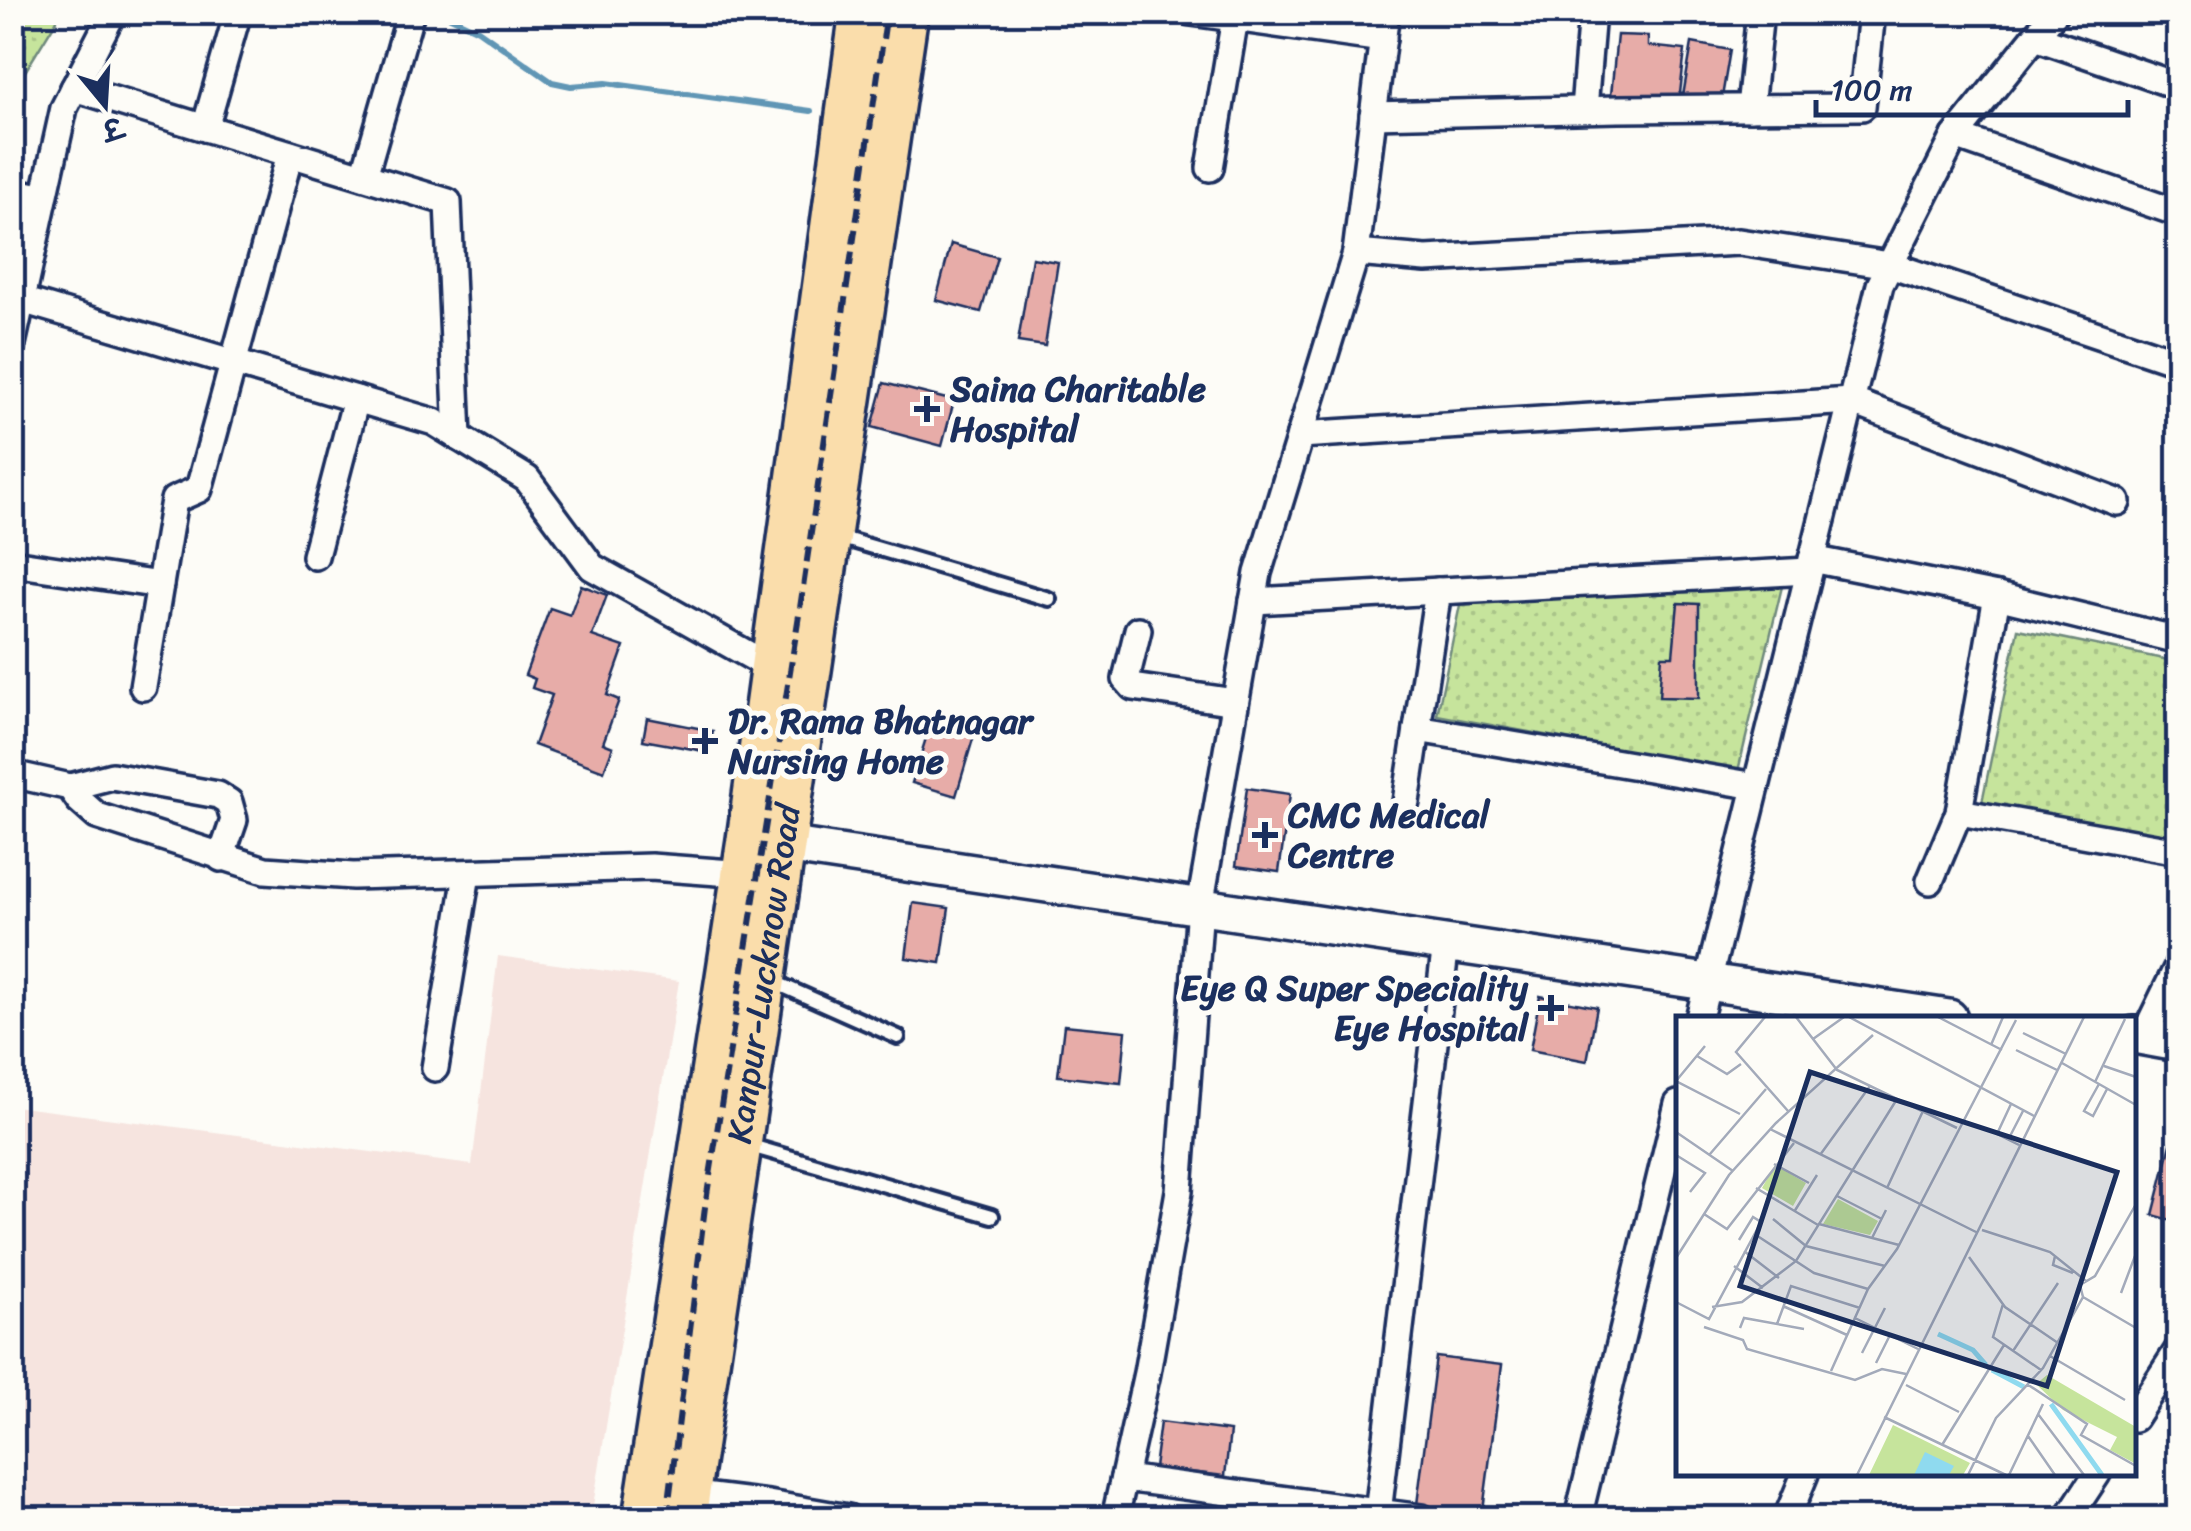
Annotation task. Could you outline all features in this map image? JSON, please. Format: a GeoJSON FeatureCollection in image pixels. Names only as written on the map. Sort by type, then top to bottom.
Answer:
{"type":"FeatureCollection","features":[{"type":"Feature","properties":{"kind":"highway","name":"Kanpur-Lucknow Road"},"geometry":{"type":"LineString","coordinates":[[684,1506],[761,976],[759,853],[774,669],[863,12]]}},
{"type":"Feature","properties":{"kind":"highway","name":"Kanpur-Lucknow Road"},"geometry":{"type":"LineString","coordinates":[[646,1518],[759,853],[828,534],[906,12]]}},
{"type":"Feature","properties":{"kind":"street"},"geometry":{"type":"LineString","coordinates":[[12,344],[64,108],[113,12]]}},
{"type":"Feature","properties":{"kind":"street"},"geometry":{"type":"LineString","coordinates":[[205,128],[238,12]]}},
{"type":"Feature","properties":{"kind":"street"},"geometry":{"type":"LineString","coordinates":[[364,176],[411,12]]}},
{"type":"Feature","properties":{"kind":"street"},"geometry":{"type":"LineString","coordinates":[[1192,12],[1383,39]]}},
{"type":"Feature","properties":{"kind":"street"},"geometry":{"type":"LineString","coordinates":[[1115,1518],[1147,1374],[1179,1191],[1200,906],[1253,600],[1356,254],[1386,12]]}},
{"type":"Feature","properties":{"kind":"street"},"geometry":{"type":"LineString","coordinates":[[1584,109],[1592,12]]}},
{"type":"Feature","properties":{"kind":"street"},"geometry":{"type":"LineString","coordinates":[[1750,108],[1760,12]]}},
{"type":"Feature","properties":{"kind":"street"},"geometry":{"type":"LineString","coordinates":[[1373,115],[1862,108],[1872,12]]}},
{"type":"Feature","properties":{"kind":"street"},"geometry":{"type":"LineString","coordinates":[[1700,1016],[1880,285],[1955,136],[2054,12]]}},
{"type":"Feature","properties":{"kind":"street"},"geometry":{"type":"LineString","coordinates":[[1210,168],[1236,16]]}},
{"type":"Feature","properties":{"kind":"street"},"geometry":{"type":"LineString","coordinates":[[2035,36],[2178,86]]}},
{"type":"Feature","properties":{"kind":"street"},"geometry":{"type":"LineString","coordinates":[[74,88],[448,202],[458,437]]}},
{"type":"Feature","properties":{"kind":"street"},"geometry":{"type":"LineString","coordinates":[[1955,136],[2178,212]]}},
{"type":"Feature","properties":{"kind":"street"},"geometry":{"type":"LineString","coordinates":[[142,687],[174,500],[199,489],[290,154]]}},
{"type":"Feature","properties":{"kind":"street"},"geometry":{"type":"LineString","coordinates":[[12,191],[44,198]]}},
{"type":"Feature","properties":{"kind":"street"},"geometry":{"type":"LineString","coordinates":[[1356,254],[1426,259],[1738,242],[1890,265],[2178,362]]}},
{"type":"Feature","properties":{"kind":"street"},"geometry":{"type":"LineString","coordinates":[[22,300],[434,422],[527,479],[592,568],[774,669]]}},
{"type":"Feature","properties":{"kind":"street"},"geometry":{"type":"LineString","coordinates":[[315,556],[356,399]]}},
{"type":"Feature","properties":{"kind":"street"},"geometry":{"type":"LineString","coordinates":[[1300,435],[1851,401],[2118,502]]}},
{"type":"Feature","properties":{"kind":"street"},"geometry":{"type":"LineString","coordinates":[[12,562],[160,584]]}},
{"type":"Feature","properties":{"kind":"street"},"geometry":{"type":"LineString","coordinates":[[1253,600],[1811,565],[1997,596],[2178,640]]}},
{"type":"Feature","properties":{"kind":"street"},"geometry":{"type":"LineString","coordinates":[[1406,802],[1438,590]]}},
{"type":"Feature","properties":{"kind":"street"},"geometry":{"type":"LineString","coordinates":[[1930,882],[1959,812],[1997,596]]}},
{"type":"Feature","properties":{"kind":"street"},"geometry":{"type":"LineString","coordinates":[[1138,630],[1126,679],[1133,686],[1235,702]]}},
{"type":"Feature","properties":{"kind":"street"},"geometry":{"type":"LineString","coordinates":[[1417,730],[1756,786]]}},
{"type":"Feature","properties":{"kind":"street"},"geometry":{"type":"LineString","coordinates":[[12,774],[70,788],[112,776],[218,795],[230,802],[234,820],[221,858]]}},
{"type":"Feature","properties":{"kind":"street"},"geometry":{"type":"LineString","coordinates":[[70,788],[96,816],[265,870],[353,876],[467,874],[651,867],[759,853],[1200,906],[1935,1016]]}},
{"type":"Feature","properties":{"kind":"street"},"geometry":{"type":"LineString","coordinates":[[1959,812],[2178,851]]}},
{"type":"Feature","properties":{"kind":"street"},"geometry":{"type":"LineString","coordinates":[[436,1068],[467,874]]}},
{"type":"Feature","properties":{"kind":"street"},"geometry":{"type":"LineString","coordinates":[[1378,1513],[1446,943]]}},
{"type":"Feature","properties":{"kind":"street"},"geometry":{"type":"LineString","coordinates":[[2152,1038],[2178,966]]}},
{"type":"Feature","properties":{"kind":"street"},"geometry":{"type":"LineString","coordinates":[[1578,1518],[1676,1112]]}},
{"type":"Feature","properties":{"kind":"street"},"geometry":{"type":"LineString","coordinates":[[2136,1415],[2178,1350]]}},
{"type":"Feature","properties":{"kind":"street"},"geometry":{"type":"LineString","coordinates":[[1787,1518],[1804,1476]]}},
{"type":"Feature","properties":{"kind":"street"},"geometry":{"type":"LineString","coordinates":[[2068,1518],[2096,1476]]}},
{"type":"Feature","properties":{"kind":"street"},"geometry":{"type":"LineString","coordinates":[[1124,1478],[1422,1518]]}},
{"type":"Feature","properties":{"kind":"street"},"geometry":{"type":"LineString","coordinates":[[684,1506],[848,1518]]}},
{"type":"Feature","properties":{"kind":"lane"},"geometry":{"type":"LineString","coordinates":[[828,534],[1049,600]]}},
{"type":"Feature","properties":{"kind":"lane"},"geometry":{"type":"LineString","coordinates":[[761,976],[898,1037]]}},
{"type":"Feature","properties":{"kind":"lane"},"geometry":{"type":"LineString","coordinates":[[736,1142],[992,1216]]}},
{"type":"Feature","properties":{"kind":"shaded area"},"geometry":{"type":"Polygon","coordinates":[[[498,956],[679,981],[591,1518],[13,1518],[13,1106],[472,1165],[498,956]]]}},
{"type":"Feature","properties":{"kind":"green space"},"geometry":{"type":"Polygon","coordinates":[[[13,12],[61,13],[23,75],[13,72],[13,12]]]}},
{"type":"Feature","properties":{"kind":"green space"},"geometry":{"type":"Polygon","coordinates":[[[1784,578],[1738,771],[1437,715],[1460,605],[1784,578]]]}},
{"type":"Feature","properties":{"kind":"green space"},"geometry":{"type":"Polygon","coordinates":[[[2018,629],[2178,662],[2178,847],[1981,807],[2018,629]]]}},
{"type":"Feature","properties":{"kind":"building"},"geometry":{"type":"Polygon","coordinates":[[[1617,35],[1648,36],[1648,46],[1685,50],[1679,102],[1611,95],[1617,35]]]}},
{"type":"Feature","properties":{"kind":"building"},"geometry":{"type":"Polygon","coordinates":[[[1692,43],[1730,50],[1721,103],[1683,96],[1692,43]]]}},
{"type":"Feature","properties":{"kind":"building"},"geometry":{"type":"Polygon","coordinates":[[[951,244],[997,257],[981,312],[936,300],[951,244]]]}},
{"type":"Feature","properties":{"kind":"building"},"geometry":{"type":"Polygon","coordinates":[[[1032,258],[1058,262],[1045,346],[1018,342],[1032,258]]]}},
{"type":"Feature","properties":{"kind":"building"},"geometry":{"type":"Polygon","coordinates":[[[884,383],[954,401],[942,446],[872,427],[884,383]]]}},
{"type":"Feature","properties":{"kind":"building"},"geometry":{"type":"Polygon","coordinates":[[[581,585],[607,595],[592,636],[624,647],[607,695],[619,700],[603,743],[613,747],[604,771],[534,745],[552,695],[532,688],[535,679],[525,675],[550,608],[570,615],[581,585]]]}},
{"type":"Feature","properties":{"kind":"building"},"geometry":{"type":"Polygon","coordinates":[[[1678,603],[1699,604],[1699,698],[1659,697],[1662,656],[1673,656],[1678,603]]]}},
{"type":"Feature","properties":{"kind":"building"},"geometry":{"type":"Polygon","coordinates":[[[647,718],[713,731],[709,752],[643,740],[647,718]]]}},
{"type":"Feature","properties":{"kind":"building"},"geometry":{"type":"Polygon","coordinates":[[[932,719],[975,732],[956,796],[912,783],[932,719]]]}},
{"type":"Feature","properties":{"kind":"building"},"geometry":{"type":"Polygon","coordinates":[[[1247,788],[1290,794],[1279,872],[1236,866],[1247,788]]]}},
{"type":"Feature","properties":{"kind":"building"},"geometry":{"type":"Polygon","coordinates":[[[913,903],[949,908],[941,963],[906,958],[913,903]]]}},
{"type":"Feature","properties":{"kind":"building"},"geometry":{"type":"Polygon","coordinates":[[[1540,996],[1597,1007],[1587,1061],[1530,1050],[1540,996]]]}},
{"type":"Feature","properties":{"kind":"building"},"geometry":{"type":"Polygon","coordinates":[[[1064,1025],[1126,1031],[1121,1083],[1058,1076],[1064,1025]]]}},
{"type":"Feature","properties":{"kind":"building"},"geometry":{"type":"Polygon","coordinates":[[[2178,1117],[2178,1222],[2153,1215],[2178,1117]]]}},
{"type":"Feature","properties":{"kind":"building"},"geometry":{"type":"Polygon","coordinates":[[[1436,1357],[1502,1365],[1482,1518],[1416,1512],[1436,1357]]]}},
{"type":"Feature","properties":{"kind":"building"},"geometry":{"type":"Polygon","coordinates":[[[1160,1422],[1230,1431],[1225,1476],[1154,1468],[1160,1422]]]}},
{"type":"Feature","properties":{"kind":"waterway"},"geometry":{"type":"LineString","coordinates":[[440,12],[478,30],[552,82],[571,86],[606,83],[811,111]]}},
{"type":"Feature","properties":{"kind":"railway"},"geometry":{"type":"LineString","coordinates":[[667,1518],[705,1207],[799,615],[887,12]]}},
{"type":"Feature","properties":{"kind":"place","name":"Saina Charitable Hospital"},"geometry":{"type":"Point","coordinates":[927,409]}},
{"type":"Feature","properties":{"kind":"place","name":"Dr. Rama Bhatnagar Nursing Home"},"geometry":{"type":"Point","coordinates":[705,741]}},
{"type":"Feature","properties":{"kind":"place","name":"CMC Medical Centre"},"geometry":{"type":"Point","coordinates":[1265,835]}},
{"type":"Feature","properties":{"kind":"place","name":"Eye Q Super Speciality Eye Hospital"},"geometry":{"type":"Point","coordinates":[1551,1008]}}]}
